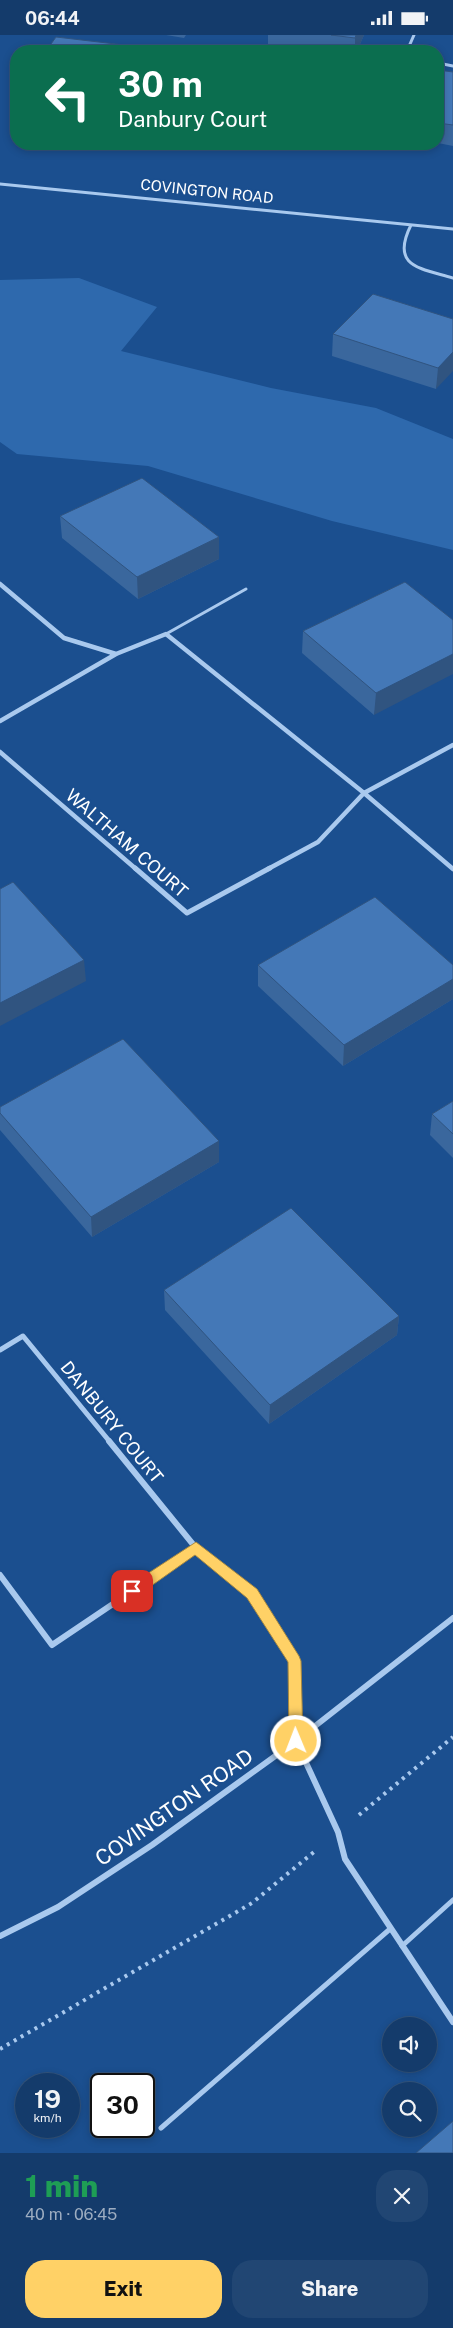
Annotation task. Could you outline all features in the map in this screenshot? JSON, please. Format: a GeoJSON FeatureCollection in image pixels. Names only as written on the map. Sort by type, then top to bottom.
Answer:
{"type":"FeatureCollection","features":[{"type":"Feature","properties":{"kind":"street","name":"COVINGTON ROAD"},"geometry":{"type":"LineString","coordinates":[[0,184],[453,229]]}},
{"type":"Feature","properties":{"kind":"street"},"geometry":{"type":"LineString","coordinates":[[411,225],[402,240],[403,255],[412,265],[453,278]]}},
{"type":"Feature","properties":{"kind":"street"},"geometry":{"type":"LineString","coordinates":[[0,584],[64,638],[116,654]]}},
{"type":"Feature","properties":{"kind":"street"},"geometry":{"type":"LineString","coordinates":[[0,721],[116,654],[166,634],[364,793],[453,869]]}},
{"type":"Feature","properties":{"kind":"street","name":"WALTHAM COURT"},"geometry":{"type":"LineString","coordinates":[[0,751],[187,913],[318,842],[364,793],[453,745]]}},
{"type":"Feature","properties":{"kind":"street","name":"DANBURY COURT"},"geometry":{"type":"LineString","coordinates":[[0,1350],[23,1336],[196,1548],[252,1594],[294,1661],[296,1741]]}},
{"type":"Feature","properties":{"kind":"street"},"geometry":{"type":"LineString","coordinates":[[0,1575],[52,1645],[196,1548]]}},
{"type":"Feature","properties":{"kind":"street","name":"COVINGTON ROAD"},"geometry":{"type":"LineString","coordinates":[[0,1937],[58,1907],[152,1845],[296,1741],[453,1618]]}},
{"type":"Feature","properties":{"kind":"street"},"geometry":{"type":"LineString","coordinates":[[296,1741],[338,1832],[344,1859],[453,2022]]}},
{"type":"Feature","properties":{"kind":"lane"},"geometry":{"type":"LineString","coordinates":[[166,634],[246,589]]}},
{"type":"Feature","properties":{"kind":"lane"},"geometry":{"type":"LineString","coordinates":[[402,1946],[453,1900]]}},
{"type":"Feature","properties":{"kind":"lane"},"geometry":{"type":"LineString","coordinates":[[161,2128],[390,1929]]}},
{"type":"Feature","properties":{"kind":"path"},"geometry":{"type":"LineString","coordinates":[[0,2049],[252,1903],[453,1737]]}},
{"type":"Feature","properties":{"kind":"shaded area"},"geometry":{"type":"Polygon","coordinates":[[[79,278],[157,307],[121,351],[271,388],[376,408],[453,439],[453,550],[332,521],[148,466],[17,454],[0,442],[0,280],[79,278]]]}},
{"type":"Feature","properties":{"kind":"building"},"geometry":{"type":"Polygon","coordinates":[[[331,35],[356,35],[355,38],[331,35]]]}},
{"type":"Feature","properties":{"kind":"building"},"geometry":{"type":"Polygon","coordinates":[[[56,37],[124,45],[50,45],[56,37]]]}},
{"type":"Feature","properties":{"kind":"building"},"geometry":{"type":"Polygon","coordinates":[[[444,71],[453,72],[453,125],[444,124],[444,71]]]}},
{"type":"Feature","properties":{"kind":"building"},"geometry":{"type":"Polygon","coordinates":[[[373,294],[453,319],[453,352],[438,368],[333,334],[373,294]]]}},
{"type":"Feature","properties":{"kind":"building"},"geometry":{"type":"Polygon","coordinates":[[[142,478],[219,537],[137,577],[60,516],[142,478]]]}},
{"type":"Feature","properties":{"kind":"building"},"geometry":{"type":"Polygon","coordinates":[[[405,582],[453,620],[453,654],[376,693],[303,631],[405,582]]]}},
{"type":"Feature","properties":{"kind":"building"},"geometry":{"type":"Polygon","coordinates":[[[13,882],[84,960],[0,1003],[0,889],[13,882]]]}},
{"type":"Feature","properties":{"kind":"building"},"geometry":{"type":"Polygon","coordinates":[[[375,897],[453,965],[453,979],[344,1045],[258,965],[375,897]]]}},
{"type":"Feature","properties":{"kind":"building"},"geometry":{"type":"Polygon","coordinates":[[[123,1039],[219,1141],[91,1217],[0,1113],[0,1107],[123,1039]]]}},
{"type":"Feature","properties":{"kind":"building"},"geometry":{"type":"Polygon","coordinates":[[[453,1101],[453,1134],[432,1114],[453,1101]]]}},
{"type":"Feature","properties":{"kind":"building"},"geometry":{"type":"Polygon","coordinates":[[[291,1208],[399,1316],[270,1405],[164,1290],[291,1208]]]}},
{"type":"Feature","properties":{"kind":"building"},"geometry":{"type":"Polygon","coordinates":[[[453,2121],[453,2153],[416,2153],[434,2137],[437,2137],[437,2135],[453,2121]]]}},
{"type":"Feature","properties":{"kind":"route"},"geometry":{"type":"LineString","coordinates":[[132,1591],[196,1548],[252,1594],[294,1661],[296,1741]]}}]}
